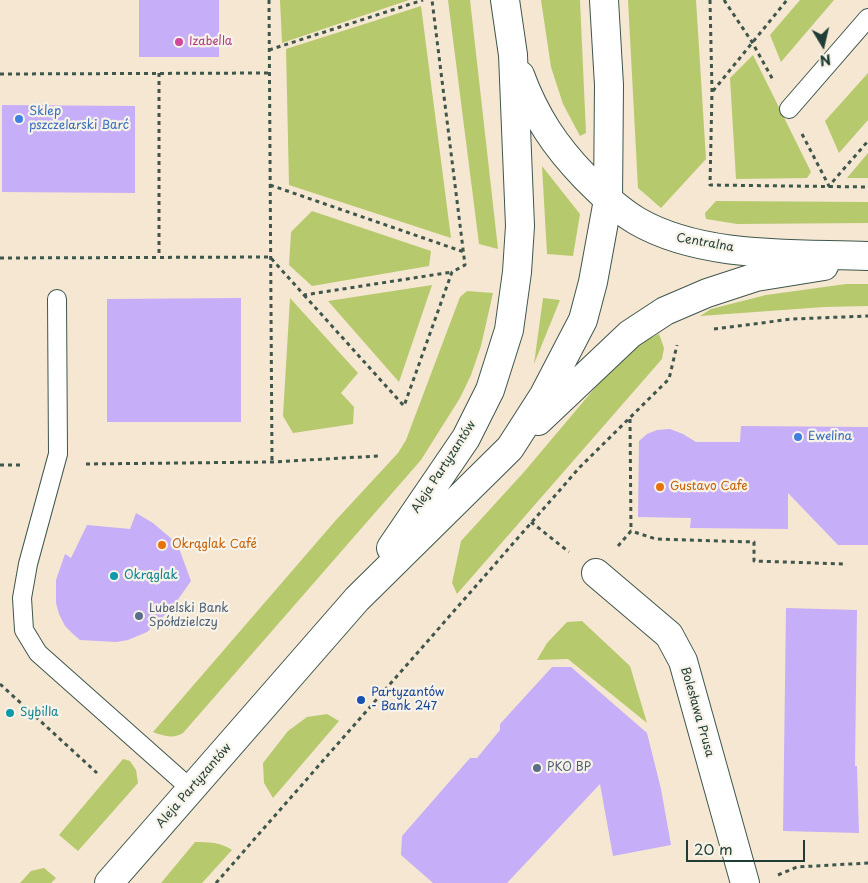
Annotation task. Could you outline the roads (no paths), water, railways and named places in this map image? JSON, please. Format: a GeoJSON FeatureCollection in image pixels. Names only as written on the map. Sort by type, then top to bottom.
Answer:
{"type":"FeatureCollection","features":[{"type":"Feature","properties":{"kind":"main road"},"geometry":{"type":"LineString","coordinates":[[505,0],[513,55]]}},
{"type":"Feature","properties":{"kind":"main road","name":"Aleja Partyzantów"},"geometry":{"type":"LineString","coordinates":[[110,883],[357,599],[510,448],[544,395],[583,320],[593,282],[608,200],[609,85],[604,0]]}},
{"type":"Feature","properties":{"kind":"main road","name":"Centralna"},"geometry":{"type":"LineString","coordinates":[[513,55],[529,98],[550,137],[577,169],[608,200],[637,221],[670,237],[712,246],[757,251],[868,257]]}},
{"type":"Feature","properties":{"kind":"main road","name":"Aleja Partyzantów"},"geometry":{"type":"LineString","coordinates":[[357,599],[466,438],[490,390],[509,330],[517,272],[520,226],[513,55]]}},
{"type":"Feature","properties":{"kind":"main road"},"geometry":{"type":"LineString","coordinates":[[510,448],[630,334],[665,311],[707,293],[756,278],[868,257]]}},
{"type":"Feature","properties":{"kind":"main road","name":"Bolesława Prusa"},"geometry":{"type":"LineString","coordinates":[[596,573],[669,635],[683,661],[745,883]]}},
{"type":"Feature","properties":{"kind":"lane"},"geometry":{"type":"LineString","coordinates":[[789,108],[868,18]]}},
{"type":"Feature","properties":{"kind":"lane"},"geometry":{"type":"LineString","coordinates":[[57,299],[58,454],[26,572],[21,608],[24,630],[38,653],[191,789]]}},
{"type":"Feature","properties":{"kind":"place","name":"Izabella"},"geometry":{"type":"Point","coordinates":[179,42]}},
{"type":"Feature","properties":{"kind":"place","name":"Sklep pszczelarski Barć"},"geometry":{"type":"Point","coordinates":[19,119]}},
{"type":"Feature","properties":{"kind":"place","name":"Ewelina"},"geometry":{"type":"Point","coordinates":[798,437]}},
{"type":"Feature","properties":{"kind":"place","name":"Gustavo Cafe"},"geometry":{"type":"Point","coordinates":[660,487]}},
{"type":"Feature","properties":{"kind":"place","name":"Okrąglak Café"},"geometry":{"type":"Point","coordinates":[162,545]}},
{"type":"Feature","properties":{"kind":"place","name":"Okrąglak"},"geometry":{"type":"Point","coordinates":[114,576]}},
{"type":"Feature","properties":{"kind":"place","name":"Lubelski Bank Spółdzielczy"},"geometry":{"type":"Point","coordinates":[139,616]}},
{"type":"Feature","properties":{"kind":"place","name":"Partyzantów - Bank 247"},"geometry":{"type":"Point","coordinates":[361,700]}},
{"type":"Feature","properties":{"kind":"place","name":"Sybilla"},"geometry":{"type":"Point","coordinates":[10,713]}},
{"type":"Feature","properties":{"kind":"place","name":"PKO BP"},"geometry":{"type":"Point","coordinates":[537,768]}}]}
